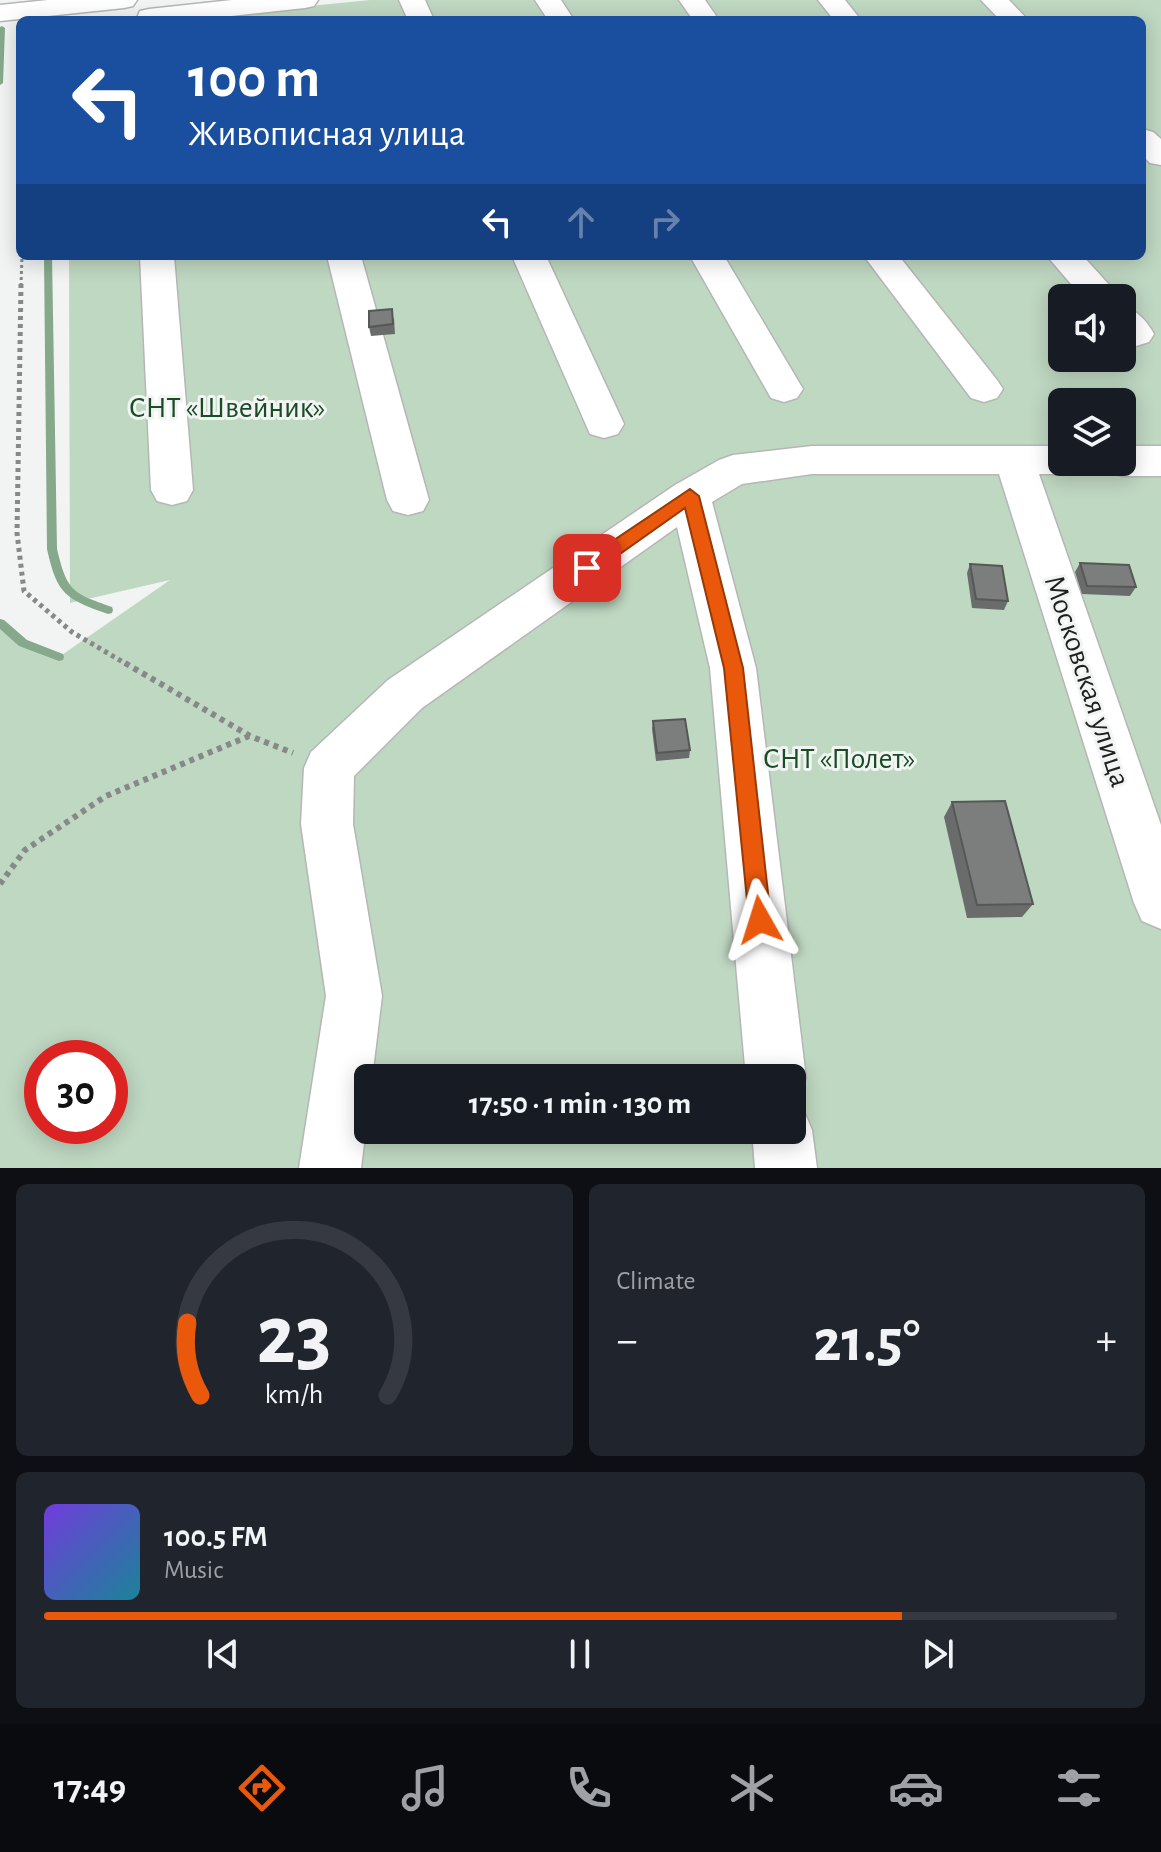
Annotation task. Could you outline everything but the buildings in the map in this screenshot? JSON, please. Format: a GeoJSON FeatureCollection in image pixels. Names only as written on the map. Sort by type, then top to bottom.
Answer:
{"type":"FeatureCollection","features":[{"type":"Feature","properties":{"kind":"street"},"geometry":{"type":"LineString","coordinates":[[0,13],[124,0]]}},
{"type":"Feature","properties":{"kind":"street"},"geometry":{"type":"LineString","coordinates":[[831,0],[845,16]]}},
{"type":"Feature","properties":{"kind":"street"},"geometry":{"type":"LineString","coordinates":[[994,0],[1011,16]]}},
{"type":"Feature","properties":{"kind":"street"},"geometry":{"type":"LineString","coordinates":[[175,16],[291,7]]}},
{"type":"Feature","properties":{"kind":"street"},"geometry":{"type":"LineString","coordinates":[[1146,142],[1161,156]]}},
{"type":"Feature","properties":{"kind":"street"},"geometry":{"type":"LineString","coordinates":[[157,260],[172,490]]}},
{"type":"Feature","properties":{"kind":"street"},"geometry":{"type":"LineString","coordinates":[[345,260],[408,500]]}},
{"type":"Feature","properties":{"kind":"street"},"geometry":{"type":"LineString","coordinates":[[531,260],[604,424]]}},
{"type":"Feature","properties":{"kind":"street"},"geometry":{"type":"LineString","coordinates":[[709,260],[784,389]]}},
{"type":"Feature","properties":{"kind":"street"},"geometry":{"type":"LineString","coordinates":[[884,260],[984,389]]}},
{"type":"Feature","properties":{"kind":"street"},"geometry":{"type":"LineString","coordinates":[[1068,260],[1090,284]]}},
{"type":"Feature","properties":{"kind":"street","name":"Московская улица"},"geometry":{"type":"LineString","coordinates":[[1014,459],[1161,903]]}},
{"type":"Feature","properties":{"kind":"street"},"geometry":{"type":"LineString","coordinates":[[330,1168],[354,996],[327,824],[329,768],[405,694],[690,496],[733,470],[812,460],[1048,460]]}},
{"type":"Feature","properties":{"kind":"street"},"geometry":{"type":"LineString","coordinates":[[1136,461],[1161,461]]}},
{"type":"Feature","properties":{"kind":"street"},"geometry":{"type":"LineString","coordinates":[[690,496],[733,668],[775,1064]]}},
{"type":"Feature","properties":{"kind":"street"},"geometry":{"type":"LineString","coordinates":[[783,1144],[786,1168]]}},
{"type":"Feature","properties":{"kind":"path"},"geometry":{"type":"LineString","coordinates":[[22,260],[17,533],[24,591],[72,632],[250,736],[329,768]]}},
{"type":"Feature","properties":{"kind":"path"},"geometry":{"type":"LineString","coordinates":[[0,884],[25,850],[106,796],[250,736]]}},
{"type":"Feature","properties":{"kind":"green space","name":"СНТ «Полет»"},"geometry":{"type":"Polygon","coordinates":[[[370,0],[1161,0],[1161,1168],[0,1168],[0,623],[23,643],[59,657],[170,580],[70,603],[69,260],[1146,260],[1146,16],[210,16],[370,0]]]}},
{"type":"Feature","properties":{"kind":"waterway"},"geometry":{"type":"LineString","coordinates":[[0,83],[2,28]]}},
{"type":"Feature","properties":{"kind":"waterway"},"geometry":{"type":"LineString","coordinates":[[48,260],[52,549],[59,576],[68,591],[108,610]]}},
{"type":"Feature","properties":{"kind":"waterway"},"geometry":{"type":"LineString","coordinates":[[0,623],[23,643],[59,657]]}},
{"type":"Feature","properties":{"kind":"route"},"geometry":{"type":"LineString","coordinates":[[587,568],[690,496],[733,668],[760,920]]}},
{"type":"Feature","properties":{"kind":"park label","name":"СНТ «Швейник»"},"geometry":{"type":"Point","coordinates":[227,408]}}]}
